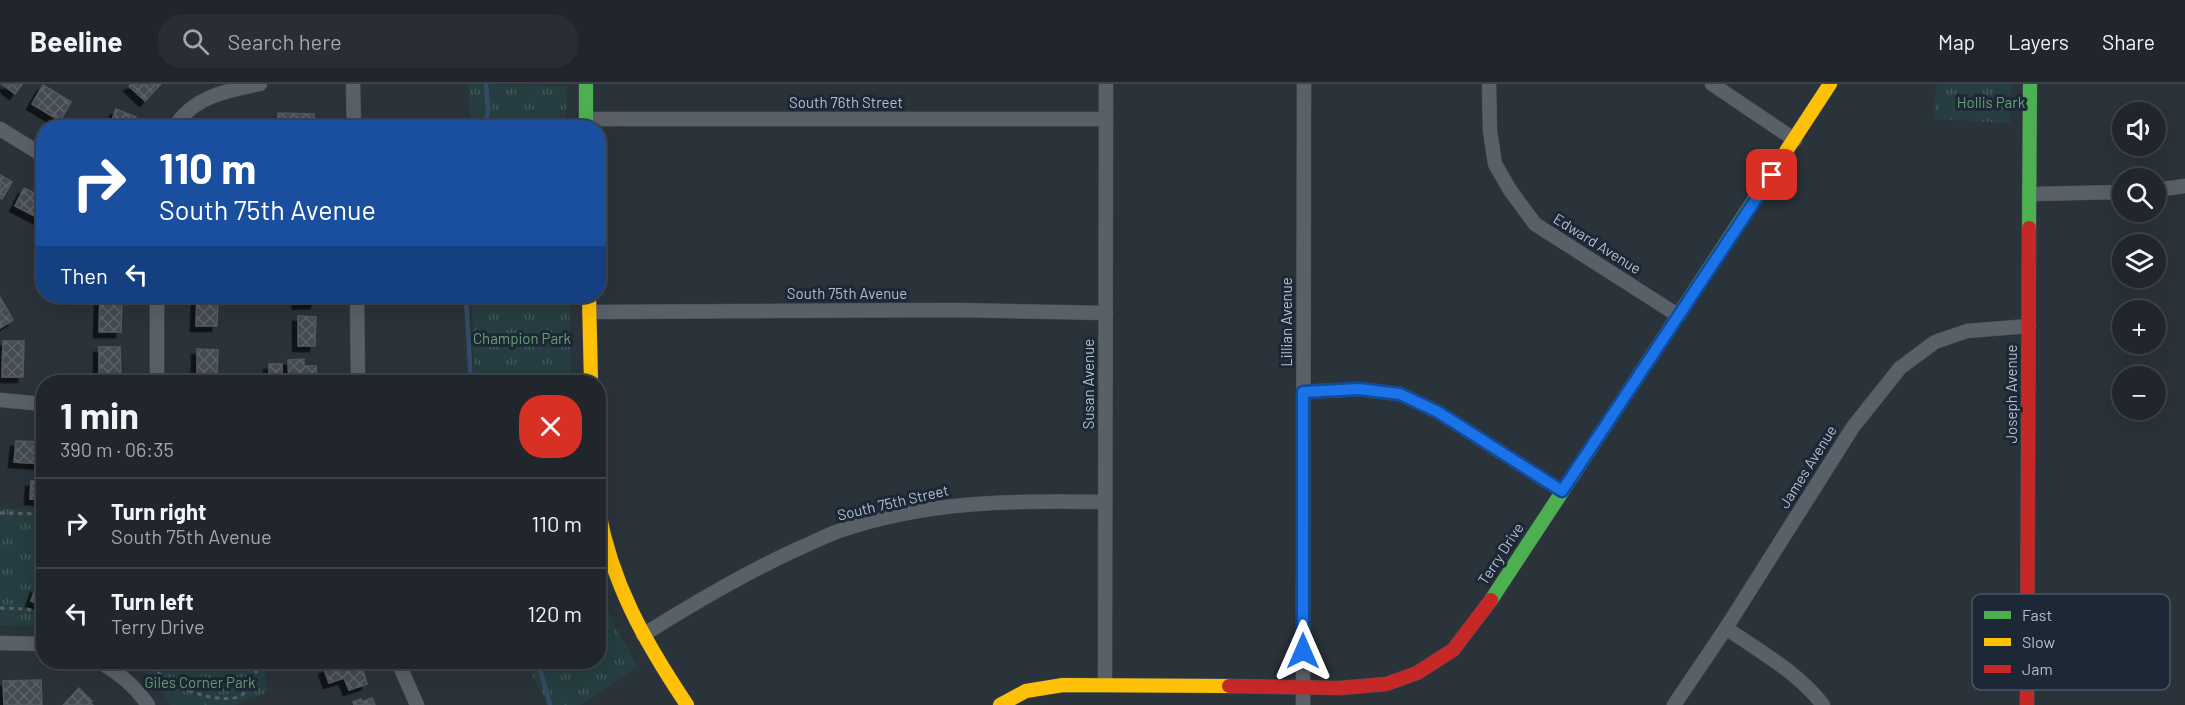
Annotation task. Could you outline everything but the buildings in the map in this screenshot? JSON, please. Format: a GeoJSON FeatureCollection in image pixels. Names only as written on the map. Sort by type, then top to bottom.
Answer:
{"type":"FeatureCollection","features":[{"type":"Feature","properties":{"kind":"street"},"geometry":{"type":"LineString","coordinates":[[181,120],[191,108],[208,98],[225,91],[260,84]]}},
{"type":"Feature","properties":{"kind":"street"},"geometry":{"type":"LineString","coordinates":[[353,84],[354,120]]}},
{"type":"Feature","properties":{"kind":"street"},"geometry":{"type":"LineString","coordinates":[[586,84],[586,120]]}},
{"type":"Feature","properties":{"kind":"street","name":"Susan Avenue"},"geometry":{"type":"LineString","coordinates":[[1105,684],[1106,84]]}},
{"type":"Feature","properties":{"kind":"street","name":"Lillian Avenue"},"geometry":{"type":"LineString","coordinates":[[1303,705],[1304,84]]}},
{"type":"Feature","properties":{"kind":"street","name":"Edward Avenue"},"geometry":{"type":"LineString","coordinates":[[1489,84],[1490,131],[1495,164],[1510,190],[1535,224],[1679,316]]}},
{"type":"Feature","properties":{"kind":"street"},"geometry":{"type":"LineString","coordinates":[[1712,84],[1795,140]]}},
{"type":"Feature","properties":{"kind":"street","name":"Terry Drive"},"geometry":{"type":"LineString","coordinates":[[1000,705],[1026,691],[1064,685],[1340,688],[1386,684],[1417,673],[1454,650],[1480,616],[1830,84]]}},
{"type":"Feature","properties":{"kind":"street","name":"Joseph Avenue"},"geometry":{"type":"LineString","coordinates":[[2027,594],[2030,84]]}},
{"type":"Feature","properties":{"kind":"street","name":"South 76th Street"},"geometry":{"type":"LineString","coordinates":[[606,123],[1106,119]]}},
{"type":"Feature","properties":{"kind":"street"},"geometry":{"type":"LineString","coordinates":[[0,129],[36,151]]}},
{"type":"Feature","properties":{"kind":"street"},"geometry":{"type":"LineString","coordinates":[[2166,189],[2185,186]]}},
{"type":"Feature","properties":{"kind":"street"},"geometry":{"type":"LineString","coordinates":[[2030,194],[2112,192]]}},
{"type":"Feature","properties":{"kind":"street"},"geometry":{"type":"LineString","coordinates":[[157,303],[157,375]]}},
{"type":"Feature","properties":{"kind":"street"},"geometry":{"type":"LineString","coordinates":[[357,303],[358,375]]}},
{"type":"Feature","properties":{"kind":"street"},"geometry":{"type":"LineString","coordinates":[[589,303],[591,375]]}},
{"type":"Feature","properties":{"kind":"street","name":"South 75th Avenue"},"geometry":{"type":"LineString","coordinates":[[589,312],[954,310],[1106,312]]}},
{"type":"Feature","properties":{"kind":"street","name":"James Avenue"},"geometry":{"type":"LineString","coordinates":[[1674,705],[1726,628],[1853,427],[1900,368],[1935,342],[1967,331],[2029,326]]}},
{"type":"Feature","properties":{"kind":"street"},"geometry":{"type":"LineString","coordinates":[[1303,392],[1359,389],[1400,394],[1438,412],[1562,491]]}},
{"type":"Feature","properties":{"kind":"street"},"geometry":{"type":"LineString","coordinates":[[0,400],[36,403]]}},
{"type":"Feature","properties":{"kind":"street","name":"South 75th Street"},"geometry":{"type":"LineString","coordinates":[[643,634],[724,585],[839,531],[901,515],[961,504],[1024,501],[1104,502]]}},
{"type":"Feature","properties":{"kind":"street"},"geometry":{"type":"LineString","coordinates":[[606,546],[619,584],[643,634],[687,705]]}},
{"type":"Feature","properties":{"kind":"street"},"geometry":{"type":"LineString","coordinates":[[1726,628],[1787,671],[1823,705]]}},
{"type":"Feature","properties":{"kind":"street"},"geometry":{"type":"LineString","coordinates":[[0,643],[36,644]]}},
{"type":"Feature","properties":{"kind":"street"},"geometry":{"type":"LineString","coordinates":[[112,669],[145,700]]}},
{"type":"Feature","properties":{"kind":"street"},"geometry":{"type":"LineString","coordinates":[[401,669],[417,705]]}},
{"type":"Feature","properties":{"kind":"street","name":"Joseph Avenue"},"geometry":{"type":"LineString","coordinates":[[2026,690],[2026,705]]}},
{"type":"Feature","properties":{"kind":"path"},"geometry":{"type":"LineString","coordinates":[[0,513],[36,514]]}},
{"type":"Feature","properties":{"kind":"path"},"geometry":{"type":"LineString","coordinates":[[0,608],[36,612]]}},
{"type":"Feature","properties":{"kind":"path"},"geometry":{"type":"LineString","coordinates":[[152,669],[191,698]]}},
{"type":"Feature","properties":{"kind":"path"},"geometry":{"type":"LineString","coordinates":[[222,704],[237,699],[249,688],[256,669]]}},
{"type":"Feature","properties":{"kind":"green space"},"geometry":{"type":"Polygon","coordinates":[[[469,84],[566,86],[566,120],[469,120],[469,84]]]}},
{"type":"Feature","properties":{"kind":"green space","name":"Hollis Park"},"geometry":{"type":"Polygon","coordinates":[[[1937,84],[2011,84],[2010,123],[1933,119],[1937,84]]]}},
{"type":"Feature","properties":{"kind":"green space","name":"Champion Park"},"geometry":{"type":"Polygon","coordinates":[[[472,303],[569,303],[571,375],[474,375],[472,303]]]}},
{"type":"Feature","properties":{"kind":"green space"},"geometry":{"type":"Polygon","coordinates":[[[0,509],[36,509],[36,626],[0,625],[0,509]]]}},
{"type":"Feature","properties":{"kind":"green space"},"geometry":{"type":"Polygon","coordinates":[[[606,605],[638,667],[580,705],[548,705],[529,669],[606,669],[606,605]]]}},
{"type":"Feature","properties":{"kind":"green space","name":"Giles Corner Park"},"geometry":{"type":"Polygon","coordinates":[[[141,669],[266,669],[266,693],[235,705],[171,705],[158,685],[141,669]]]}},
{"type":"Feature","properties":{"kind":"waterway"},"geometry":{"type":"LineString","coordinates":[[486,84],[488,111],[486,120]]}},
{"type":"Feature","properties":{"kind":"waterway"},"geometry":{"type":"LineString","coordinates":[[466,303],[471,375]]}},
{"type":"Feature","properties":{"kind":"waterway"},"geometry":{"type":"LineString","coordinates":[[540,669],[550,705]]}},
{"type":"Feature","properties":{"kind":"traffic: fast"},"geometry":{"type":"LineString","coordinates":[[586,84],[586,120]]}},
{"type":"Feature","properties":{"kind":"traffic: fast"},"geometry":{"type":"LineString","coordinates":[[2029,228],[2030,84]]}},
{"type":"Feature","properties":{"kind":"traffic: fast"},"geometry":{"type":"LineString","coordinates":[[1491,600],[1758,194]]}},
{"type":"Feature","properties":{"kind":"traffic: slow"},"geometry":{"type":"LineString","coordinates":[[1758,194],[1830,84]]}},
{"type":"Feature","properties":{"kind":"traffic: slow"},"geometry":{"type":"LineString","coordinates":[[589,303],[591,375]]}},
{"type":"Feature","properties":{"kind":"traffic: slow"},"geometry":{"type":"LineString","coordinates":[[606,542],[611,561],[632,611],[657,658],[687,705]]}},
{"type":"Feature","properties":{"kind":"traffic: slow"},"geometry":{"type":"LineString","coordinates":[[1000,705],[1026,691],[1063,685],[1229,686]]}},
{"type":"Feature","properties":{"kind":"traffic: jam"},"geometry":{"type":"LineString","coordinates":[[2027,594],[2029,228]]}},
{"type":"Feature","properties":{"kind":"traffic: jam"},"geometry":{"type":"LineString","coordinates":[[1229,686],[1340,688],[1386,684],[1417,673],[1453,650],[1491,600]]}},
{"type":"Feature","properties":{"kind":"traffic: jam"},"geometry":{"type":"LineString","coordinates":[[2027,690],[2027,705]]}},
{"type":"Feature","properties":{"kind":"route"},"geometry":{"type":"LineString","coordinates":[[1303,651],[1303,392],[1359,389],[1400,394],[1438,412],[1562,491],[1772,175]]}}]}
